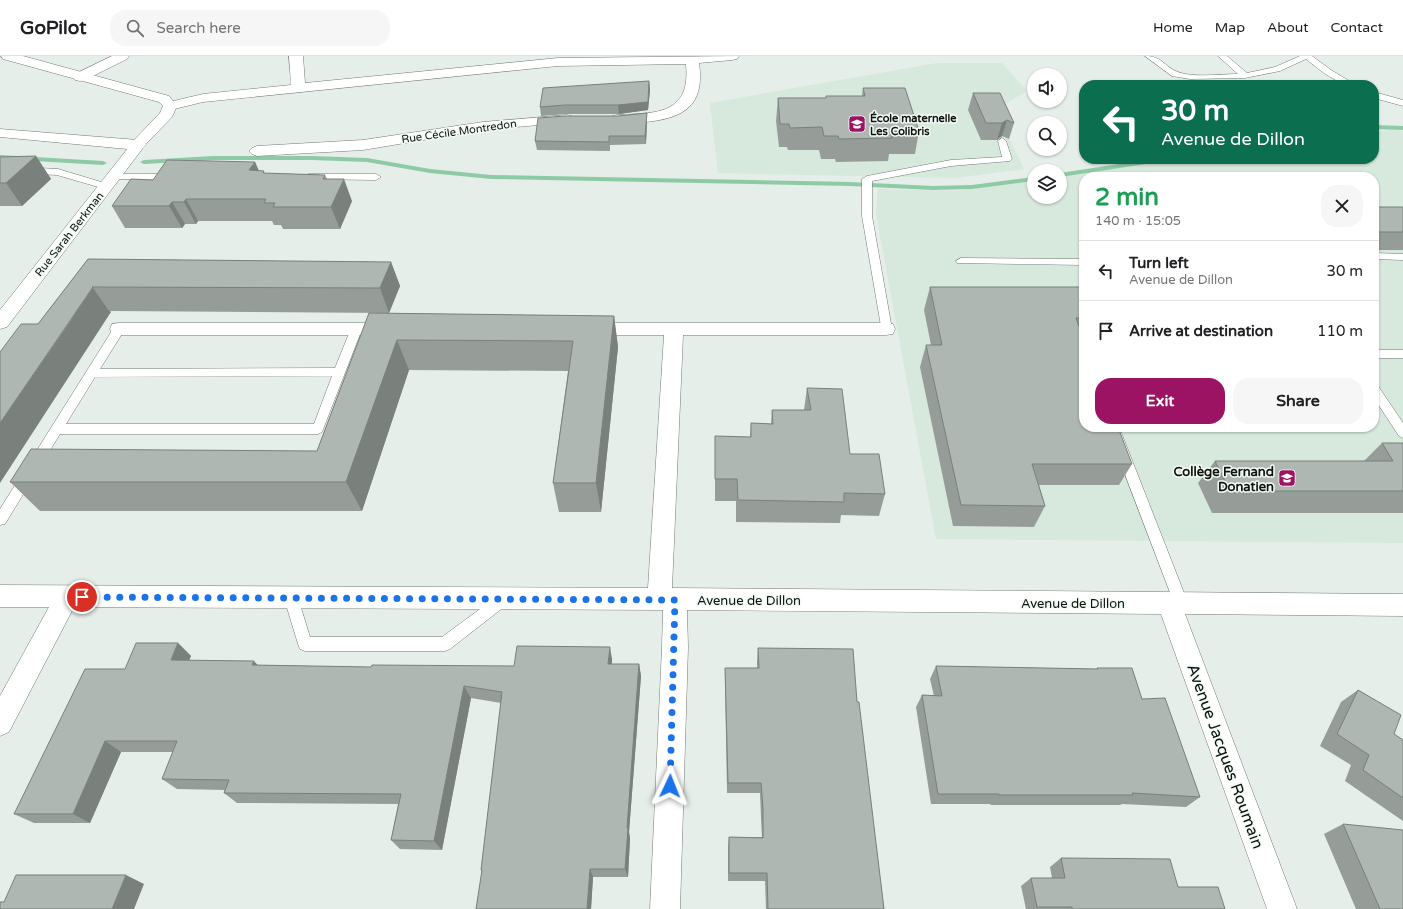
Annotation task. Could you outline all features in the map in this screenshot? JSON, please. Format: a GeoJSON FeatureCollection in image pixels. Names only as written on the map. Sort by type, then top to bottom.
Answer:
{"type":"FeatureCollection","features":[{"type":"Feature","properties":{"kind":"street"},"geometry":{"type":"LineString","coordinates":[[8,56],[164,99],[170,106],[203,98],[558,62],[692,60],[732,56]]}},
{"type":"Feature","properties":{"kind":"street"},"geometry":{"type":"LineString","coordinates":[[80,77],[122,56]]}},
{"type":"Feature","properties":{"kind":"street"},"geometry":{"type":"LineString","coordinates":[[296,56],[298,88]]}},
{"type":"Feature","properties":{"kind":"street"},"geometry":{"type":"LineString","coordinates":[[604,119],[666,114],[683,105],[688,100],[694,88],[692,60]]}},
{"type":"Feature","properties":{"kind":"street","name":"Rue Sarah Berkman"},"geometry":{"type":"LineString","coordinates":[[0,323],[138,145],[167,114],[170,106]]}},
{"type":"Feature","properties":{"kind":"street","name":"Rue Cécile Montredon"},"geometry":{"type":"LineString","coordinates":[[257,151],[363,145],[483,126],[581,119]]}},
{"type":"Feature","properties":{"kind":"street"},"geometry":{"type":"LineString","coordinates":[[0,133],[138,145]]}},
{"type":"Feature","properties":{"kind":"street"},"geometry":{"type":"LineString","coordinates":[[119,329],[413,329]]}},
{"type":"Feature","properties":{"kind":"street"},"geometry":{"type":"LineString","coordinates":[[570,329],[886,329]]}},
{"type":"Feature","properties":{"kind":"street"},"geometry":{"type":"LineString","coordinates":[[665,909],[675,648],[667,599],[674,329]]}},
{"type":"Feature","properties":{"kind":"street","name":"Avenue de Dillon"},"geometry":{"type":"LineString","coordinates":[[0,596],[667,599],[1403,605]]}},
{"type":"Feature","properties":{"kind":"street"},"geometry":{"type":"LineString","coordinates":[[0,723],[67,597]]}},
{"type":"Feature","properties":{"kind":"street","name":"Avenue Jacques Roumain"},"geometry":{"type":"LineString","coordinates":[[1175,603],[1282,909]]}},
{"type":"Feature","properties":{"kind":"lane"},"geometry":{"type":"LineString","coordinates":[[1149,56],[1175,74],[1190,77],[1245,76],[1277,70],[1307,56],[1328,72],[1343,80]]}},
{"type":"Feature","properties":{"kind":"lane"},"geometry":{"type":"LineString","coordinates":[[1222,56],[1245,76]]}},
{"type":"Feature","properties":{"kind":"lane"},"geometry":{"type":"LineString","coordinates":[[1379,96],[1403,103]]}},
{"type":"Feature","properties":{"kind":"lane"},"geometry":{"type":"LineString","coordinates":[[886,329],[867,216],[866,185],[951,163],[1007,159],[1002,141]]}},
{"type":"Feature","properties":{"kind":"lane"},"geometry":{"type":"LineString","coordinates":[[0,169],[58,172],[109,182],[185,177]]}},
{"type":"Feature","properties":{"kind":"lane"},"geometry":{"type":"LineString","coordinates":[[297,177],[376,177]]}},
{"type":"Feature","properties":{"kind":"lane"},"geometry":{"type":"LineString","coordinates":[[1379,256],[1403,257]]}},
{"type":"Feature","properties":{"kind":"lane"},"geometry":{"type":"LineString","coordinates":[[961,262],[1079,262]]}},
{"type":"Feature","properties":{"kind":"lane"},"geometry":{"type":"LineString","coordinates":[[0,520],[119,329]]}},
{"type":"Feature","properties":{"kind":"lane"},"geometry":{"type":"LineString","coordinates":[[56,429],[318,429],[356,329]]}},
{"type":"Feature","properties":{"kind":"lane"},"geometry":{"type":"LineString","coordinates":[[1379,354],[1403,354]]}},
{"type":"Feature","properties":{"kind":"lane"},"geometry":{"type":"LineString","coordinates":[[92,374],[339,372]]}},
{"type":"Feature","properties":{"kind":"lane"},"geometry":{"type":"LineString","coordinates":[[1379,397],[1403,433]]}},
{"type":"Feature","properties":{"kind":"lane"},"geometry":{"type":"LineString","coordinates":[[1115,432],[1175,603]]}},
{"type":"Feature","properties":{"kind":"lane"},"geometry":{"type":"LineString","coordinates":[[291,598],[305,644],[445,644],[504,599]]}},
{"type":"Feature","properties":{"kind":"shaded area","name":"École maternelle Les Colibris"},"geometry":{"type":"Polygon","coordinates":[[[937,63],[1002,63],[1027,91],[995,110],[1024,169],[955,178],[718,173],[710,103],[937,63]]]}},
{"type":"Feature","properties":{"kind":"shaded area"},"geometry":{"type":"Polygon","coordinates":[[[1391,130],[1403,131],[1403,543],[936,539],[876,214],[878,189],[958,191],[1027,181],[1027,204],[1067,204],[1067,175],[1079,173],[1079,432],[1379,432],[1379,172],[1089,172],[1147,164],[1379,164],[1379,131],[1391,130]]]}},
{"type":"Feature","properties":{"kind":"building"},"geometry":{"type":"Polygon","coordinates":[[[649,81],[648,102],[618,105],[565,105],[540,107],[543,88],[649,81]]]}},
{"type":"Feature","properties":{"kind":"building"},"geometry":{"type":"Polygon","coordinates":[[[863,88],[905,88],[919,131],[890,132],[892,138],[839,139],[838,136],[824,136],[822,127],[790,128],[789,124],[780,124],[778,98],[865,96],[863,88]]]}},
{"type":"Feature","properties":{"kind":"building"},"geometry":{"type":"Polygon","coordinates":[[[973,93],[1000,93],[1014,123],[1007,120],[1002,123],[986,123],[973,93]]]}},
{"type":"Feature","properties":{"kind":"building"},"geometry":{"type":"Polygon","coordinates":[[[647,113],[645,136],[609,136],[609,142],[535,141],[538,118],[565,116],[618,116],[647,113]]]}},
{"type":"Feature","properties":{"kind":"building"},"geometry":{"type":"Polygon","coordinates":[[[36,156],[6,183],[0,183],[0,157],[36,156]]]}},
{"type":"Feature","properties":{"kind":"building"},"geometry":{"type":"Polygon","coordinates":[[[167,160],[255,162],[249,170],[264,171],[263,173],[325,175],[323,179],[344,179],[331,207],[273,207],[275,203],[264,203],[266,199],[186,199],[184,202],[172,202],[169,206],[112,206],[131,179],[153,180],[167,160]]]}},
{"type":"Feature","properties":{"kind":"building"},"geometry":{"type":"Polygon","coordinates":[[[1379,207],[1403,207],[1403,232],[1379,232],[1379,207]]]}},
{"type":"Feature","properties":{"kind":"building"},"geometry":{"type":"Polygon","coordinates":[[[88,259],[391,262],[380,288],[93,287],[0,423],[0,352],[21,324],[38,324],[88,259]]]}},
{"type":"Feature","properties":{"kind":"building"},"geometry":{"type":"Polygon","coordinates":[[[930,287],[1079,287],[1079,318],[1076,318],[1079,326],[1079,432],[1120,432],[1132,464],[1032,464],[1045,506],[961,505],[926,345],[942,345],[930,287]]]}},
{"type":"Feature","properties":{"kind":"building"},"geometry":{"type":"Polygon","coordinates":[[[369,313],[614,316],[596,483],[553,483],[573,341],[397,340],[346,482],[10,482],[31,449],[317,451],[369,313]]]}},
{"type":"Feature","properties":{"kind":"building"},"geometry":{"type":"Polygon","coordinates":[[[807,388],[842,389],[850,454],[879,454],[885,494],[844,493],[844,502],[738,500],[737,479],[715,479],[715,436],[751,437],[751,423],[773,424],[772,410],[811,410],[807,388]]]}},
{"type":"Feature","properties":{"kind":"building"},"geometry":{"type":"Polygon","coordinates":[[[1382,443],[1403,443],[1403,491],[1230,491],[1215,461],[1393,461],[1382,443]]]}},
{"type":"Feature","properties":{"kind":"building"},"geometry":{"type":"Polygon","coordinates":[[[136,643],[178,643],[171,660],[254,661],[252,665],[371,667],[372,665],[514,666],[517,646],[610,647],[608,664],[639,664],[625,869],[590,869],[587,909],[476,909],[482,870],[502,692],[464,686],[434,841],[391,840],[401,794],[224,793],[229,780],[162,779],[177,741],[105,741],[73,814],[14,814],[85,669],[125,669],[136,643]]]}},
{"type":"Feature","properties":{"kind":"building"},"geometry":{"type":"Polygon","coordinates":[[[758,648],[853,649],[857,702],[859,702],[884,909],[768,909],[767,873],[729,873],[729,837],[763,838],[763,808],[761,783],[728,783],[725,668],[759,668],[758,648]]]}},
{"type":"Feature","properties":{"kind":"building"},"geometry":{"type":"Polygon","coordinates":[[[936,666],[1098,669],[1097,668],[1132,668],[1142,699],[1165,698],[1200,797],[1132,793],[1133,795],[938,794],[922,695],[942,696],[936,666]]]}},
{"type":"Feature","properties":{"kind":"building"},"geometry":{"type":"Polygon","coordinates":[[[1358,690],[1401,715],[1394,734],[1403,740],[1403,798],[1363,770],[1369,755],[1337,734],[1358,690]]]}},
{"type":"Feature","properties":{"kind":"building"},"geometry":{"type":"Polygon","coordinates":[[[1343,824],[1403,830],[1403,909],[1380,909],[1343,824]]]}},
{"type":"Feature","properties":{"kind":"building"},"geometry":{"type":"Polygon","coordinates":[[[1061,858],[1170,859],[1178,887],[1218,887],[1225,909],[1072,909],[1072,907],[1037,907],[1031,878],[1065,878],[1061,858]]]}},
{"type":"Feature","properties":{"kind":"building"},"geometry":{"type":"Polygon","coordinates":[[[16,875],[126,875],[112,909],[0,909],[0,902],[4,902],[16,875]]]}},
{"type":"Feature","properties":{"kind":"waterway"},"geometry":{"type":"LineString","coordinates":[[1379,127],[1403,128]]}},
{"type":"Feature","properties":{"kind":"waterway"},"geometry":{"type":"LineString","coordinates":[[0,157],[103,163]]}},
{"type":"Feature","properties":{"kind":"waterway"},"geometry":{"type":"LineString","coordinates":[[144,162],[213,158],[312,158],[367,160],[430,171],[491,177],[850,184],[933,188],[972,187],[1027,180]]}},
{"type":"Feature","properties":{"kind":"waterway"},"geometry":{"type":"LineString","coordinates":[[1080,172],[1133,164]]}},
{"type":"Feature","properties":{"kind":"waterway"},"geometry":{"type":"LineString","coordinates":[[1067,174],[1079,172]]}},
{"type":"Feature","properties":{"kind":"place","name":"École maternelle Les Colibris"},"geometry":{"type":"Point","coordinates":[857,124]}},
{"type":"Feature","properties":{"kind":"place","name":"Collège Fernand Donatien"},"geometry":{"type":"Point","coordinates":[1287,478]}},
{"type":"Feature","properties":{"kind":"route"},"geometry":{"type":"LineString","coordinates":[[82,597],[675,600],[675,648],[670,786]]}}]}
